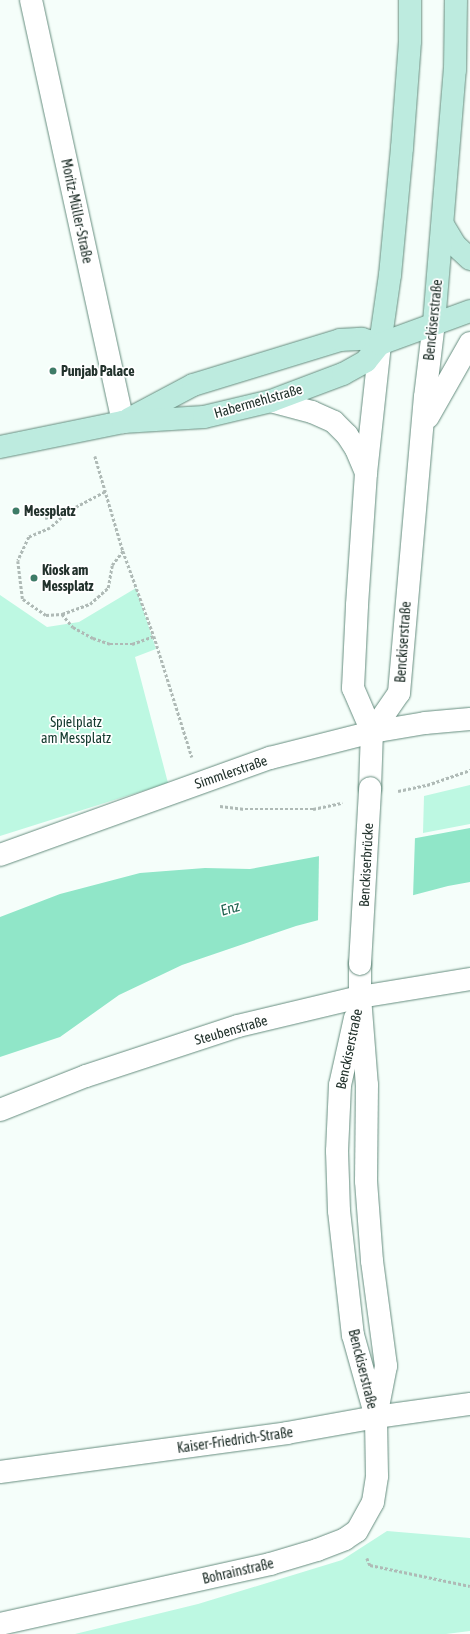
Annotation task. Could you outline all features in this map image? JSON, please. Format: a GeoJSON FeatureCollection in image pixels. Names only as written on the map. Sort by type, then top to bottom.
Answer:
{"type":"FeatureCollection","features":[{"type":"Feature","properties":{"kind":"main road"},"geometry":{"type":"LineString","coordinates":[[380,344],[390,275],[402,148],[410,41],[410,0]]}},
{"type":"Feature","properties":{"kind":"main road","name":"Benckiserstraße"},"geometry":{"type":"LineString","coordinates":[[434,323],[455,70],[456,0]]}},
{"type":"Feature","properties":{"kind":"main road"},"geometry":{"type":"LineString","coordinates":[[443,225],[455,245],[470,259]]}},
{"type":"Feature","properties":{"kind":"main road","name":"Habermehlstraße"},"geometry":{"type":"LineString","coordinates":[[0,447],[123,422],[204,417],[272,400],[344,374],[366,360],[380,344],[434,323],[470,312]]}},
{"type":"Feature","properties":{"kind":"main road","name":"Habermehlstraße"},"geometry":{"type":"LineString","coordinates":[[123,422],[193,385],[340,340],[362,339],[380,344]]}},
{"type":"Feature","properties":{"kind":"street","name":"Moritz-Müller-Straße"},"geometry":{"type":"LineString","coordinates":[[31,0],[123,422]]}},
{"type":"Feature","properties":{"kind":"street","name":"Benckiserstraße"},"geometry":{"type":"LineString","coordinates":[[372,732],[399,693],[434,323]]}},
{"type":"Feature","properties":{"kind":"street"},"geometry":{"type":"LineString","coordinates":[[423,429],[438,398],[470,343]]}},
{"type":"Feature","properties":{"kind":"street"},"geometry":{"type":"LineString","coordinates":[[372,732],[353,688],[366,473],[380,344]]}},
{"type":"Feature","properties":{"kind":"street"},"geometry":{"type":"LineString","coordinates":[[272,400],[312,412],[334,422],[356,449],[366,473]]}},
{"type":"Feature","properties":{"kind":"street","name":"Simmlerstraße"},"geometry":{"type":"LineString","coordinates":[[0,855],[270,758],[372,732],[425,723],[470,719]]}},
{"type":"Feature","properties":{"kind":"street","name":"Benckiserbrücke"},"geometry":{"type":"LineString","coordinates":[[360,997],[360,964],[372,732]]}},
{"type":"Feature","properties":{"kind":"street","name":"Steubenstraße"},"geometry":{"type":"LineString","coordinates":[[0,1110],[86,1076],[238,1026],[360,997],[470,979]]}},
{"type":"Feature","properties":{"kind":"street","name":"Benckiserstraße"},"geometry":{"type":"LineString","coordinates":[[360,997],[340,1084],[337,1151],[339,1211],[353,1335],[376,1417]]}},
{"type":"Feature","properties":{"kind":"street","name":"Benckiserstraße"},"geometry":{"type":"LineString","coordinates":[[360,997],[367,1084],[366,1181],[372,1261],[386,1366],[376,1417]]}},
{"type":"Feature","properties":{"kind":"street","name":"Kaiser-Friedrich-Straße"},"geometry":{"type":"LineString","coordinates":[[0,1472],[287,1433],[376,1417],[470,1404]]}},
{"type":"Feature","properties":{"kind":"street","name":"Bohrainstraße"},"geometry":{"type":"LineString","coordinates":[[0,1624],[270,1564],[318,1550],[345,1539],[357,1531],[373,1502],[377,1476],[376,1417]]}},
{"type":"Feature","properties":{"kind":"path"},"geometry":{"type":"LineString","coordinates":[[88,429],[123,551],[154,636],[200,782]]}},
{"type":"Feature","properties":{"kind":"path"},"geometry":{"type":"LineString","coordinates":[[45,518],[69,511],[105,492]]}},
{"type":"Feature","properties":{"kind":"path"},"geometry":{"type":"LineString","coordinates":[[69,511],[50,528],[29,537],[18,561],[23,600],[46,615],[62,614],[90,604],[108,588],[112,565],[123,551]]}},
{"type":"Feature","properties":{"kind":"path"},"geometry":{"type":"LineString","coordinates":[[62,614],[73,627],[93,638],[110,644],[132,644],[154,636]]}},
{"type":"Feature","properties":{"kind":"path"},"geometry":{"type":"LineString","coordinates":[[427,785],[470,770]]}},
{"type":"Feature","properties":{"kind":"path"},"geometry":{"type":"LineString","coordinates":[[217,806],[245,809],[313,809]]}},
{"type":"Feature","properties":{"kind":"path"},"geometry":{"type":"LineString","coordinates":[[370,1566],[470,1586]]}},
{"type":"Feature","properties":{"kind":"green space","name":"Spielplatz am Messplatz"},"geometry":{"type":"Polygon","coordinates":[[[136,588],[156,649],[135,657],[168,783],[0,836],[0,595],[47,627],[79,622],[136,588]]]}},
{"type":"Feature","properties":{"kind":"green space"},"geometry":{"type":"Polygon","coordinates":[[[470,785],[470,824],[423,833],[424,796],[470,785]]]}},
{"type":"Feature","properties":{"kind":"green space"},"geometry":{"type":"Polygon","coordinates":[[[387,1531],[470,1538],[470,1631],[446,1634],[75,1634],[198,1604],[342,1560],[387,1531]]]}},
{"type":"Feature","properties":{"kind":"water","name":"Enz"},"geometry":{"type":"Polygon","coordinates":[[[470,828],[470,882],[448,886],[296,926],[182,965],[119,995],[60,1037],[0,1057],[0,917],[60,894],[140,873],[205,868],[250,869],[470,828]]]}},
{"type":"Feature","properties":{"kind":"pier"},"geometry":{"type":"Polygon","coordinates":[[[415,837],[413,897],[318,922],[319,854],[415,837]]]}},
{"type":"Feature","properties":{"kind":"place","name":"Punjab Palace"},"geometry":{"type":"Point","coordinates":[53,371]}},
{"type":"Feature","properties":{"kind":"place","name":"Messplatz"},"geometry":{"type":"Point","coordinates":[16,511]}},
{"type":"Feature","properties":{"kind":"place","name":"Kiosk am Messplatz"},"geometry":{"type":"Point","coordinates":[34,578]}}]}
